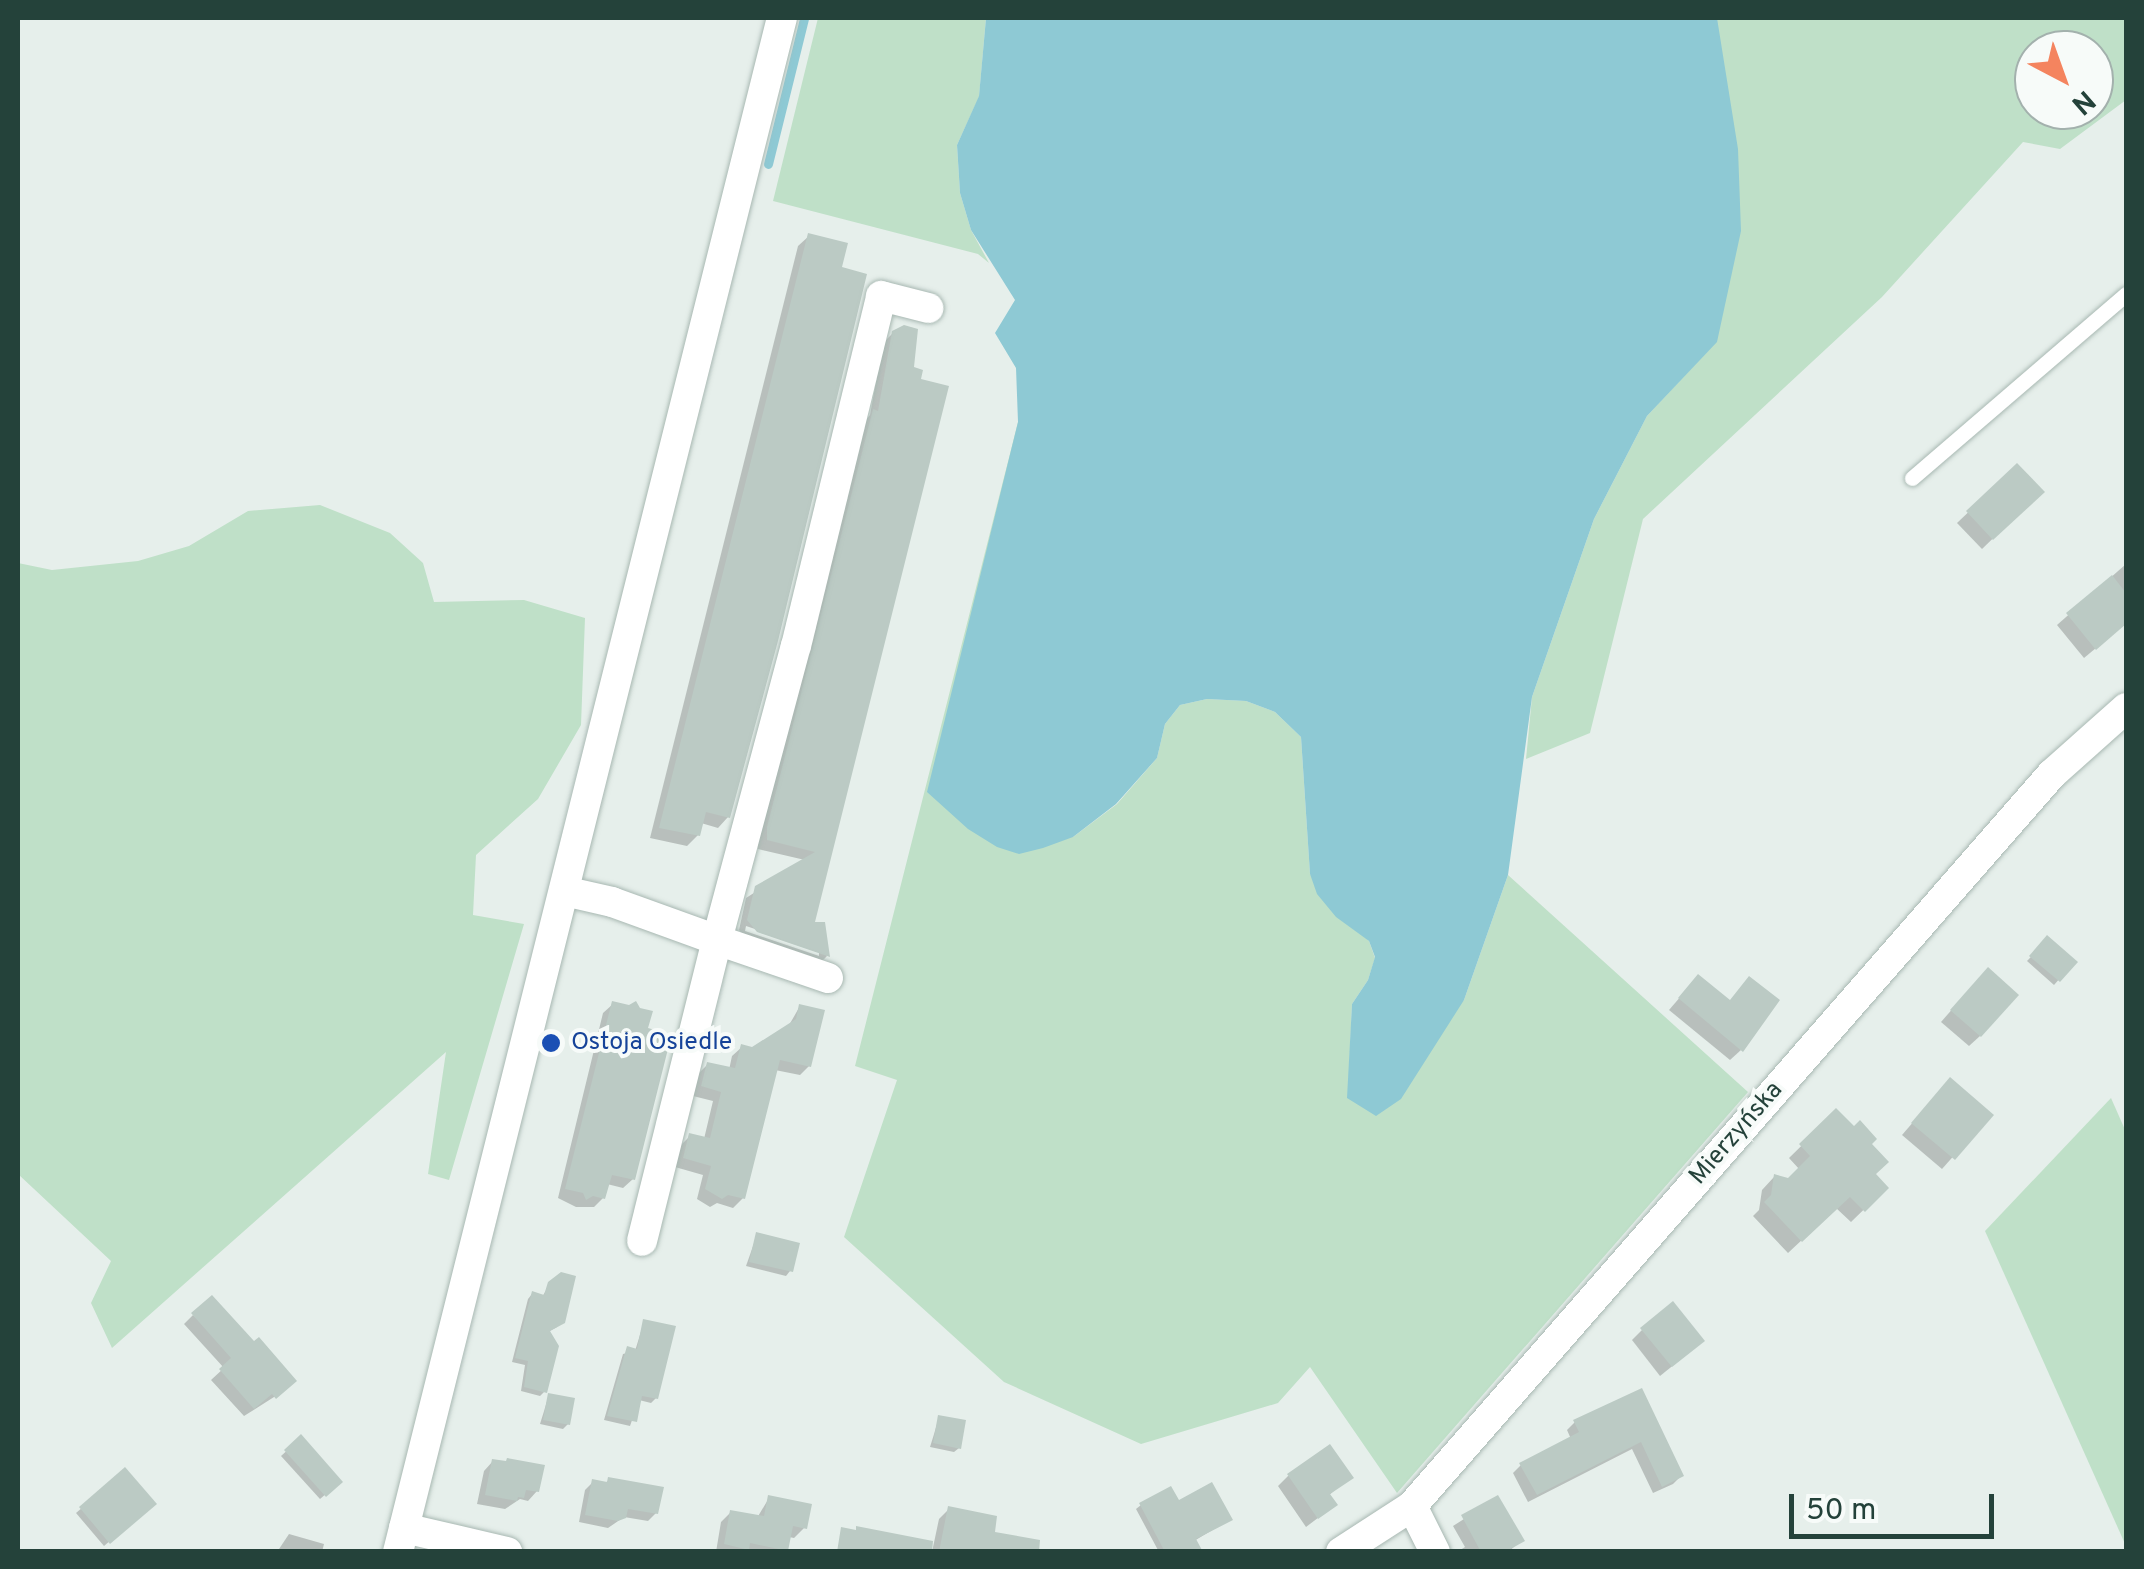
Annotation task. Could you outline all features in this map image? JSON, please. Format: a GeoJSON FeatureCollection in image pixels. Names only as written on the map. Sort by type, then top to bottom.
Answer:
{"type":"FeatureCollection","features":[{"type":"Feature","properties":{"kind":"street"},"geometry":{"type":"LineString","coordinates":[[507,1552],[400,1543],[782,18]]}},
{"type":"Feature","properties":{"kind":"street"},"geometry":{"type":"LineString","coordinates":[[642,1241],[796,646],[881,296],[928,308]]}},
{"type":"Feature","properties":{"kind":"street","name":"Mierzyńska"},"geometry":{"type":"LineString","coordinates":[[1341,1552],[1412,1506],[2052,774],[2126,708]]}},
{"type":"Feature","properties":{"kind":"street"},"geometry":{"type":"LineString","coordinates":[[564,891],[612,902],[828,978]]}},
{"type":"Feature","properties":{"kind":"street"},"geometry":{"type":"LineString","coordinates":[[1412,1506],[1434,1552]]}},
{"type":"Feature","properties":{"kind":"lane"},"geometry":{"type":"LineString","coordinates":[[1912,478],[2126,294]]}},
{"type":"Feature","properties":{"kind":"green space"},"geometry":{"type":"Polygon","coordinates":[[[818,18],[986,18],[979,97],[957,145],[960,193],[971,230],[989,263],[978,254],[773,201],[818,18]]]}},
{"type":"Feature","properties":{"kind":"green space"},"geometry":{"type":"Polygon","coordinates":[[[1717,18],[2126,18],[2126,100],[2114,109],[2114,30],[2014,30],[2014,130],[2086,130],[2060,149],[2023,142],[1882,297],[1643,519],[1590,733],[1526,759],[1532,697],[1594,519],[1647,416],[1716,342],[1717,18]]]}},
{"type":"Feature","properties":{"kind":"green space"},"geometry":{"type":"Polygon","coordinates":[[[1018,422],[1073,837],[1117,804],[1157,758],[1165,724],[1180,705],[1207,699],[1246,701],[1275,712],[1301,737],[1310,874],[1369,941],[1375,958],[1368,980],[1352,1004],[1348,1098],[1464,1000],[1508,875],[1748,1092],[1397,1493],[1310,1367],[1278,1403],[1141,1444],[1004,1382],[844,1237],[897,1080],[855,1066],[1018,422]]]}},
{"type":"Feature","properties":{"kind":"green space"},"geometry":{"type":"Polygon","coordinates":[[[320,505],[390,533],[423,563],[434,602],[524,600],[585,618],[581,725],[538,799],[476,855],[473,915],[524,924],[449,1180],[428,1174],[446,1052],[112,1348],[91,1303],[111,1261],[18,1174],[18,563],[52,570],[138,561],[189,546],[248,511],[320,505]]]}},
{"type":"Feature","properties":{"kind":"green space"},"geometry":{"type":"Polygon","coordinates":[[[2111,1098],[2126,1132],[2126,1546],[1985,1231],[2111,1098]]]}},
{"type":"Feature","properties":{"kind":"water"},"geometry":{"type":"Polygon","coordinates":[[[986,18],[1717,18],[1738,149],[1741,231],[1717,342],[1647,416],[1594,519],[1532,697],[1508,875],[1464,1000],[1401,1099],[1376,1116],[1347,1098],[1352,1004],[1368,980],[1375,957],[1369,941],[1336,917],[1317,894],[1310,874],[1301,737],[1275,712],[1246,701],[1207,699],[1180,705],[1165,724],[1157,758],[1116,804],[1073,837],[1019,854],[997,847],[968,829],[927,792],[1018,422],[1016,368],[995,333],[1015,300],[971,230],[960,193],[957,145],[979,96],[986,18]]]}},
{"type":"Feature","properties":{"kind":"building"},"geometry":{"type":"Polygon","coordinates":[[[808,233],[848,243],[842,267],[867,274],[778,641],[730,818],[706,812],[700,836],[659,828],[808,233]]]}},
{"type":"Feature","properties":{"kind":"building"},"geometry":{"type":"Polygon","coordinates":[[[904,325],[918,329],[914,367],[923,370],[921,379],[949,386],[815,922],[825,922],[830,957],[757,932],[747,920],[755,886],[815,852],[767,840],[767,827],[873,409],[878,411],[892,331],[904,325]]]}},
{"type":"Feature","properties":{"kind":"building"},"geometry":{"type":"Polygon","coordinates":[[[2017,463],[2045,492],[1993,540],[1966,511],[2017,463]]]}},
{"type":"Feature","properties":{"kind":"building"},"geometry":{"type":"Polygon","coordinates":[[[2112,575],[2126,593],[2126,624],[2096,650],[2066,613],[2112,575]]]}},
{"type":"Feature","properties":{"kind":"building"},"geometry":{"type":"Polygon","coordinates":[[[2047,935],[2078,962],[2060,982],[2029,956],[2047,935]]]}},
{"type":"Feature","properties":{"kind":"building"},"geometry":{"type":"Polygon","coordinates":[[[1988,967],[2019,995],[1981,1037],[1950,1010],[1988,967]]]}},
{"type":"Feature","properties":{"kind":"building"},"geometry":{"type":"Polygon","coordinates":[[[1698,974],[1730,1000],[1749,976],[1780,1000],[1743,1052],[1678,998],[1698,974]]]}},
{"type":"Feature","properties":{"kind":"building"},"geometry":{"type":"Polygon","coordinates":[[[612,1001],[629,1005],[636,1001],[640,1008],[653,1011],[648,1028],[655,1030],[654,1037],[670,1041],[635,1180],[612,1175],[605,1199],[593,1196],[586,1200],[583,1193],[565,1189],[612,1001]]]}},
{"type":"Feature","properties":{"kind":"building"},"geometry":{"type":"Polygon","coordinates":[[[799,1004],[825,1010],[811,1067],[780,1060],[745,1199],[728,1195],[722,1199],[705,1189],[711,1166],[683,1158],[689,1133],[710,1138],[721,1092],[701,1086],[707,1062],[735,1068],[741,1044],[752,1047],[796,1019],[799,1004]]]}},
{"type":"Feature","properties":{"kind":"building"},"geometry":{"type":"Polygon","coordinates":[[[1950,1077],[1994,1115],[1955,1160],[1911,1123],[1950,1077]]]}},
{"type":"Feature","properties":{"kind":"building"},"geometry":{"type":"Polygon","coordinates":[[[1836,1108],[1854,1126],[1860,1120],[1877,1139],[1872,1144],[1889,1162],[1876,1174],[1889,1188],[1865,1212],[1850,1197],[1802,1242],[1764,1202],[1771,1195],[1774,1174],[1788,1178],[1810,1156],[1799,1144],[1836,1108]]]}},
{"type":"Feature","properties":{"kind":"building"},"geometry":{"type":"Polygon","coordinates":[[[756,1232],[800,1243],[793,1272],[749,1262],[756,1232]]]}},
{"type":"Feature","properties":{"kind":"building"},"geometry":{"type":"Polygon","coordinates":[[[561,1272],[576,1276],[565,1323],[550,1331],[559,1346],[547,1393],[524,1387],[528,1361],[515,1358],[532,1291],[544,1295],[548,1282],[561,1272]]]}},
{"type":"Feature","properties":{"kind":"building"},"geometry":{"type":"Polygon","coordinates":[[[212,1295],[254,1341],[259,1337],[297,1381],[276,1399],[272,1394],[254,1409],[219,1369],[231,1358],[191,1313],[212,1295]]]}},
{"type":"Feature","properties":{"kind":"building"},"geometry":{"type":"Polygon","coordinates":[[[1673,1301],[1705,1341],[1672,1367],[1640,1328],[1673,1301]]]}},
{"type":"Feature","properties":{"kind":"building"},"geometry":{"type":"Polygon","coordinates":[[[643,1319],[676,1326],[658,1399],[642,1396],[637,1422],[607,1416],[627,1346],[637,1349],[643,1319]]]}},
{"type":"Feature","properties":{"kind":"building"},"geometry":{"type":"Polygon","coordinates":[[[1642,1388],[1684,1476],[1662,1487],[1641,1442],[1537,1495],[1519,1463],[1579,1432],[1573,1420],[1642,1388]]]}},
{"type":"Feature","properties":{"kind":"building"},"geometry":{"type":"Polygon","coordinates":[[[548,1393],[575,1398],[570,1425],[543,1420],[548,1393]]]}},
{"type":"Feature","properties":{"kind":"building"},"geometry":{"type":"Polygon","coordinates":[[[938,1415],[966,1420],[961,1449],[933,1443],[938,1415]]]}},
{"type":"Feature","properties":{"kind":"building"},"geometry":{"type":"Polygon","coordinates":[[[301,1434],[343,1482],[326,1497],[284,1450],[301,1434]]]}},
{"type":"Feature","properties":{"kind":"building"},"geometry":{"type":"Polygon","coordinates":[[[1330,1444],[1354,1478],[1330,1494],[1338,1505],[1318,1519],[1287,1474],[1330,1444]]]}},
{"type":"Feature","properties":{"kind":"building"},"geometry":{"type":"Polygon","coordinates":[[[492,1459],[545,1465],[539,1492],[526,1490],[524,1498],[518,1497],[517,1501],[485,1495],[492,1459]]]}},
{"type":"Feature","properties":{"kind":"building"},"geometry":{"type":"Polygon","coordinates":[[[125,1467],[157,1504],[110,1544],[79,1507],[125,1467]]]}},
{"type":"Feature","properties":{"kind":"building"},"geometry":{"type":"Polygon","coordinates":[[[608,1477],[664,1487],[658,1514],[628,1509],[626,1518],[618,1521],[585,1515],[592,1479],[607,1482],[608,1477]]]}},
{"type":"Feature","properties":{"kind":"building"},"geometry":{"type":"Polygon","coordinates":[[[1212,1482],[1233,1520],[1196,1539],[1203,1552],[1165,1552],[1139,1503],[1171,1486],[1179,1500],[1212,1482]]]}},
{"type":"Feature","properties":{"kind":"building"},"geometry":{"type":"Polygon","coordinates":[[[768,1495],[812,1504],[807,1529],[793,1526],[788,1551],[750,1543],[749,1550],[724,1544],[730,1510],[764,1516],[768,1495]]]}},
{"type":"Feature","properties":{"kind":"building"},"geometry":{"type":"Polygon","coordinates":[[[1498,1495],[1525,1541],[1505,1552],[1481,1552],[1461,1515],[1498,1495]]]}},
{"type":"Feature","properties":{"kind":"building"},"geometry":{"type":"Polygon","coordinates":[[[948,1506],[997,1516],[995,1532],[1040,1540],[1039,1552],[939,1552],[948,1506]]]}},
{"type":"Feature","properties":{"kind":"building"},"geometry":{"type":"Polygon","coordinates":[[[856,1526],[933,1541],[932,1552],[837,1552],[841,1527],[856,1530],[856,1526]]]}},
{"type":"Feature","properties":{"kind":"waterway"},"geometry":{"type":"LineString","coordinates":[[768,164],[804,18]]}},
{"type":"Feature","properties":{"kind":"place","name":"Ostoja Osiedle"},"geometry":{"type":"Point","coordinates":[551,1043]}}]}
